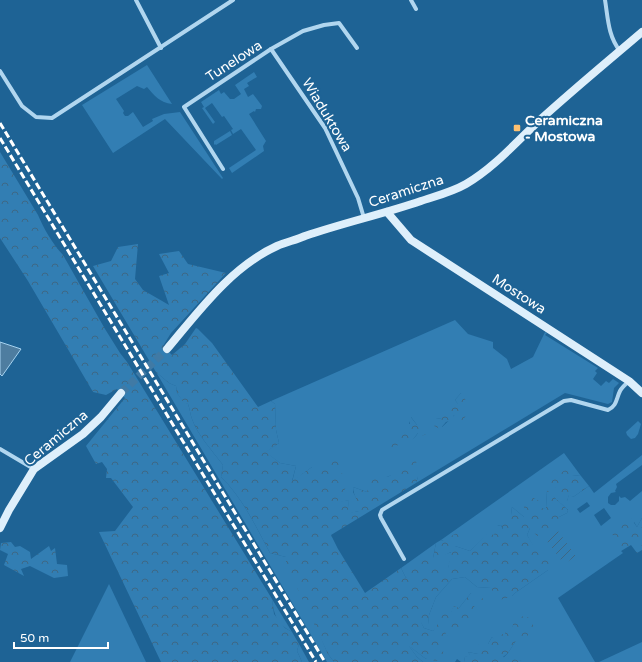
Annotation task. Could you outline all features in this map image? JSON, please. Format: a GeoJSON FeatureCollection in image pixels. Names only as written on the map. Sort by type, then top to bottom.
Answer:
{"type":"FeatureCollection","features":[{"type":"Feature","properties":{"kind":"street"},"geometry":{"type":"LineString","coordinates":[[136,0],[161,48]]}},
{"type":"Feature","properties":{"kind":"street"},"geometry":{"type":"LineString","coordinates":[[0,71],[22,106],[36,117],[52,118],[234,0]]}},
{"type":"Feature","properties":{"kind":"street"},"geometry":{"type":"LineString","coordinates":[[411,0],[416,9]]}},
{"type":"Feature","properties":{"kind":"street"},"geometry":{"type":"LineString","coordinates":[[605,0],[612,41],[620,51]]}},
{"type":"Feature","properties":{"kind":"street","name":"Tunelowa"},"geometry":{"type":"LineString","coordinates":[[223,169],[184,107],[271,49],[303,31],[318,26],[339,23],[356,48]]}},
{"type":"Feature","properties":{"kind":"street","name":"Ceramiczna"},"geometry":{"type":"LineString","coordinates":[[167,349],[203,307],[232,277],[254,260],[276,246],[448,192],[466,184],[484,172],[554,107],[642,32]]}},
{"type":"Feature","properties":{"kind":"street","name":"Wiaduktowa"},"geometry":{"type":"LineString","coordinates":[[271,49],[325,128],[358,198],[364,218]]}},
{"type":"Feature","properties":{"kind":"street","name":"Mostowa"},"geometry":{"type":"LineString","coordinates":[[387,212],[411,240],[629,381],[642,393]]}},
{"type":"Feature","properties":{"kind":"street"},"geometry":{"type":"LineString","coordinates":[[404,559],[381,518],[380,515],[382,510],[564,401],[571,400],[608,410],[612,408],[621,390],[629,381]]}},
{"type":"Feature","properties":{"kind":"street","name":"Ceramiczna"},"geometry":{"type":"LineString","coordinates":[[0,528],[9,510],[34,470],[83,434],[101,417],[121,393]]}},
{"type":"Feature","properties":{"kind":"street"},"geometry":{"type":"LineString","coordinates":[[0,449],[34,470]]}},
{"type":"Feature","properties":{"kind":"green space"},"geometry":{"type":"Polygon","coordinates":[[[147,65],[172,104],[164,102],[155,96],[147,87],[144,89],[137,86],[116,99],[124,111],[123,113],[125,116],[128,116],[133,112],[143,127],[153,121],[152,119],[164,114],[180,112],[223,178],[222,179],[165,119],[113,153],[82,105],[147,65]]]}},
{"type":"Feature","properties":{"kind":"green space"},"geometry":{"type":"Polygon","coordinates":[[[254,72],[257,77],[247,83],[249,86],[244,89],[248,97],[253,94],[262,106],[261,109],[256,109],[255,112],[254,111],[249,114],[266,141],[263,146],[264,151],[232,173],[229,168],[256,150],[241,129],[233,134],[231,130],[233,129],[212,103],[205,108],[215,122],[213,124],[202,108],[204,107],[201,102],[219,90],[221,94],[224,92],[230,99],[234,99],[241,94],[235,85],[254,72]]]}},
{"type":"Feature","properties":{"kind":"green space"},"geometry":{"type":"Polygon","coordinates":[[[230,131],[232,135],[214,145],[214,141],[230,131]]]}},
{"type":"Feature","properties":{"kind":"green space"},"geometry":{"type":"Polygon","coordinates":[[[0,152],[55,246],[63,255],[105,329],[127,362],[272,599],[274,614],[285,628],[292,632],[299,644],[297,651],[302,662],[161,662],[99,532],[115,531],[133,507],[111,478],[106,478],[107,469],[102,462],[96,464],[86,446],[125,398],[117,389],[106,395],[93,392],[28,281],[0,238],[0,152]]]}},
{"type":"Feature","properties":{"kind":"green space"},"geometry":{"type":"Polygon","coordinates":[[[138,244],[135,279],[143,290],[169,305],[159,276],[169,273],[159,254],[179,251],[188,264],[226,273],[171,333],[163,346],[172,355],[185,344],[196,328],[198,329],[212,343],[258,407],[271,401],[275,404],[276,430],[279,443],[266,452],[280,463],[296,466],[292,481],[312,467],[342,458],[340,467],[343,476],[337,481],[347,486],[337,502],[349,500],[348,513],[359,511],[353,487],[367,492],[373,474],[388,477],[403,464],[416,460],[418,477],[416,483],[331,535],[365,593],[401,568],[406,578],[412,563],[420,564],[427,556],[437,566],[448,568],[451,552],[435,560],[433,558],[436,543],[441,540],[443,541],[458,532],[460,537],[455,546],[470,551],[489,532],[494,535],[496,528],[503,529],[501,525],[496,526],[504,515],[511,515],[512,507],[524,517],[524,506],[529,505],[530,496],[541,502],[536,509],[546,508],[547,491],[552,490],[554,497],[568,510],[567,513],[559,517],[557,523],[550,529],[546,529],[542,534],[537,536],[530,528],[527,535],[539,554],[550,560],[548,570],[512,596],[497,601],[491,588],[477,587],[465,577],[452,579],[436,597],[429,615],[428,625],[421,622],[424,628],[433,631],[437,625],[437,615],[444,609],[451,612],[454,606],[459,608],[471,593],[488,601],[485,608],[474,604],[475,611],[468,622],[450,633],[445,632],[448,637],[445,644],[436,649],[444,652],[443,660],[434,661],[431,657],[426,659],[409,646],[417,657],[423,662],[334,662],[328,654],[286,564],[286,557],[270,553],[242,503],[221,477],[223,465],[198,431],[192,419],[188,404],[184,403],[177,393],[176,386],[169,383],[156,372],[93,266],[111,261],[118,247],[138,244]]]}},
{"type":"Feature","properties":{"kind":"green space"},"geometry":{"type":"Polygon","coordinates":[[[455,320],[468,334],[493,342],[493,348],[507,359],[511,369],[533,357],[545,332],[547,333],[545,335],[598,368],[595,371],[597,373],[593,379],[601,386],[606,381],[609,383],[613,379],[619,383],[614,388],[612,402],[608,404],[565,393],[416,483],[418,477],[404,464],[392,475],[384,478],[367,492],[353,487],[353,492],[359,503],[359,511],[347,514],[349,500],[337,503],[337,481],[312,467],[292,482],[296,466],[280,463],[265,452],[279,443],[276,430],[275,404],[271,401],[455,320]],[[461,393],[455,400],[459,405],[448,411],[442,418],[436,419],[442,427],[462,408],[461,393]],[[411,417],[409,425],[401,439],[395,445],[408,442],[418,433],[417,425],[411,417]]]}},
{"type":"Feature","properties":{"kind":"green space"},"geometry":{"type":"Polygon","coordinates":[[[156,372],[169,383],[176,386],[177,393],[184,402],[188,404],[192,419],[198,431],[223,465],[221,477],[242,503],[270,553],[286,557],[328,654],[334,662],[327,662],[156,372]]]}},
{"type":"Feature","properties":{"kind":"green space"},"geometry":{"type":"Polygon","coordinates":[[[461,393],[467,402],[463,408],[467,408],[468,413],[463,420],[458,420],[454,415],[452,420],[446,422],[440,429],[434,426],[436,419],[442,418],[439,415],[439,407],[444,406],[447,410],[448,403],[458,404],[455,400],[461,393]]]}},
{"type":"Feature","properties":{"kind":"green space"},"geometry":{"type":"Polygon","coordinates":[[[410,416],[417,425],[424,424],[428,428],[427,434],[421,436],[418,433],[410,443],[402,446],[395,445],[391,451],[387,451],[391,442],[395,439],[399,441],[397,435],[401,432],[405,433],[401,424],[404,422],[410,424],[410,416]]]}},
{"type":"Feature","properties":{"kind":"green space"},"geometry":{"type":"Polygon","coordinates":[[[638,421],[641,424],[638,434],[635,438],[631,439],[626,432],[638,421]]]}},
{"type":"Feature","properties":{"kind":"green space"},"geometry":{"type":"Polygon","coordinates":[[[564,453],[581,476],[572,475],[555,487],[567,501],[569,494],[573,497],[589,486],[594,493],[642,455],[642,465],[616,484],[616,492],[611,493],[608,497],[608,503],[615,505],[619,501],[619,496],[621,498],[625,497],[630,501],[642,491],[642,518],[637,527],[634,522],[621,551],[623,553],[558,598],[595,662],[522,662],[503,658],[515,642],[512,630],[505,636],[495,640],[492,637],[488,644],[478,654],[468,652],[471,656],[465,657],[464,662],[457,659],[455,662],[423,662],[408,645],[426,659],[435,649],[445,631],[473,604],[471,593],[459,608],[451,612],[433,631],[424,628],[420,621],[428,624],[429,615],[436,597],[452,579],[465,577],[477,587],[491,588],[512,596],[548,570],[545,563],[534,549],[527,535],[530,528],[546,528],[559,517],[567,513],[568,510],[547,491],[546,508],[536,510],[530,505],[524,517],[512,507],[511,515],[497,526],[501,525],[503,530],[494,536],[489,533],[470,551],[441,540],[564,453]],[[587,502],[577,509],[580,513],[590,506],[587,502]],[[604,508],[594,515],[601,526],[611,518],[604,508]]]}},
{"type":"Feature","properties":{"kind":"green space"},"geometry":{"type":"Polygon","coordinates":[[[567,469],[572,475],[581,476],[589,486],[573,497],[569,495],[567,501],[558,497],[555,487],[550,487],[549,480],[567,469]]]}},
{"type":"Feature","properties":{"kind":"green space"},"geometry":{"type":"Polygon","coordinates":[[[630,517],[637,527],[642,518],[642,550],[637,553],[631,545],[621,551],[610,530],[626,518],[630,517]]]}},
{"type":"Feature","properties":{"kind":"green space"},"geometry":{"type":"Polygon","coordinates":[[[558,531],[576,556],[564,564],[546,540],[558,531]]]}},
{"type":"Feature","properties":{"kind":"green space"},"geometry":{"type":"Polygon","coordinates":[[[11,542],[15,547],[20,546],[30,552],[31,559],[49,546],[51,551],[55,548],[57,564],[67,565],[68,576],[54,578],[30,566],[21,569],[24,576],[4,565],[8,554],[0,550],[1,543],[11,542]]]}},
{"type":"Feature","properties":{"kind":"green space"},"geometry":{"type":"Polygon","coordinates":[[[436,543],[433,558],[452,552],[448,569],[420,564],[406,578],[401,568],[436,543]]]}},
{"type":"Feature","properties":{"kind":"green space"},"geometry":{"type":"Polygon","coordinates":[[[109,584],[146,662],[70,662],[109,584]]]}},
{"type":"Feature","properties":{"kind":"green space"},"geometry":{"type":"Polygon","coordinates":[[[272,599],[292,632],[283,626],[277,619],[272,599]]]}},
{"type":"Feature","properties":{"kind":"green space"},"geometry":{"type":"Polygon","coordinates":[[[524,616],[533,619],[533,629],[523,640],[515,642],[508,653],[503,657],[523,661],[522,662],[464,662],[465,657],[470,655],[468,652],[478,654],[479,642],[488,644],[492,637],[495,639],[501,633],[505,636],[505,630],[512,630],[514,619],[524,616]]]}},
{"type":"Feature","properties":{"kind":"green space"},"geometry":{"type":"Polygon","coordinates":[[[642,642],[642,662],[599,662],[642,642]]]}},
{"type":"Feature","properties":{"kind":"green space"},"geometry":{"type":"Polygon","coordinates":[[[299,644],[309,662],[302,662],[297,651],[299,644]]]}},
{"type":"Feature","properties":{"kind":"shaded area"},"geometry":{"type":"Polygon","coordinates":[[[0,342],[21,349],[2,376],[0,374],[0,342]]]}},
{"type":"Feature","properties":{"kind":"tunnel"},"geometry":{"type":"LineString","coordinates":[[121,393],[167,349]]}},
{"type":"Feature","properties":{"kind":"railway"},"geometry":{"type":"LineString","coordinates":[[0,123],[325,662]]}},
{"type":"Feature","properties":{"kind":"railway"},"geometry":{"type":"LineString","coordinates":[[0,138],[316,662]]}},
{"type":"Feature","properties":{"kind":"place","name":"Ceramiczna - Mostowa"},"geometry":{"type":"Point","coordinates":[517,128]}}]}
